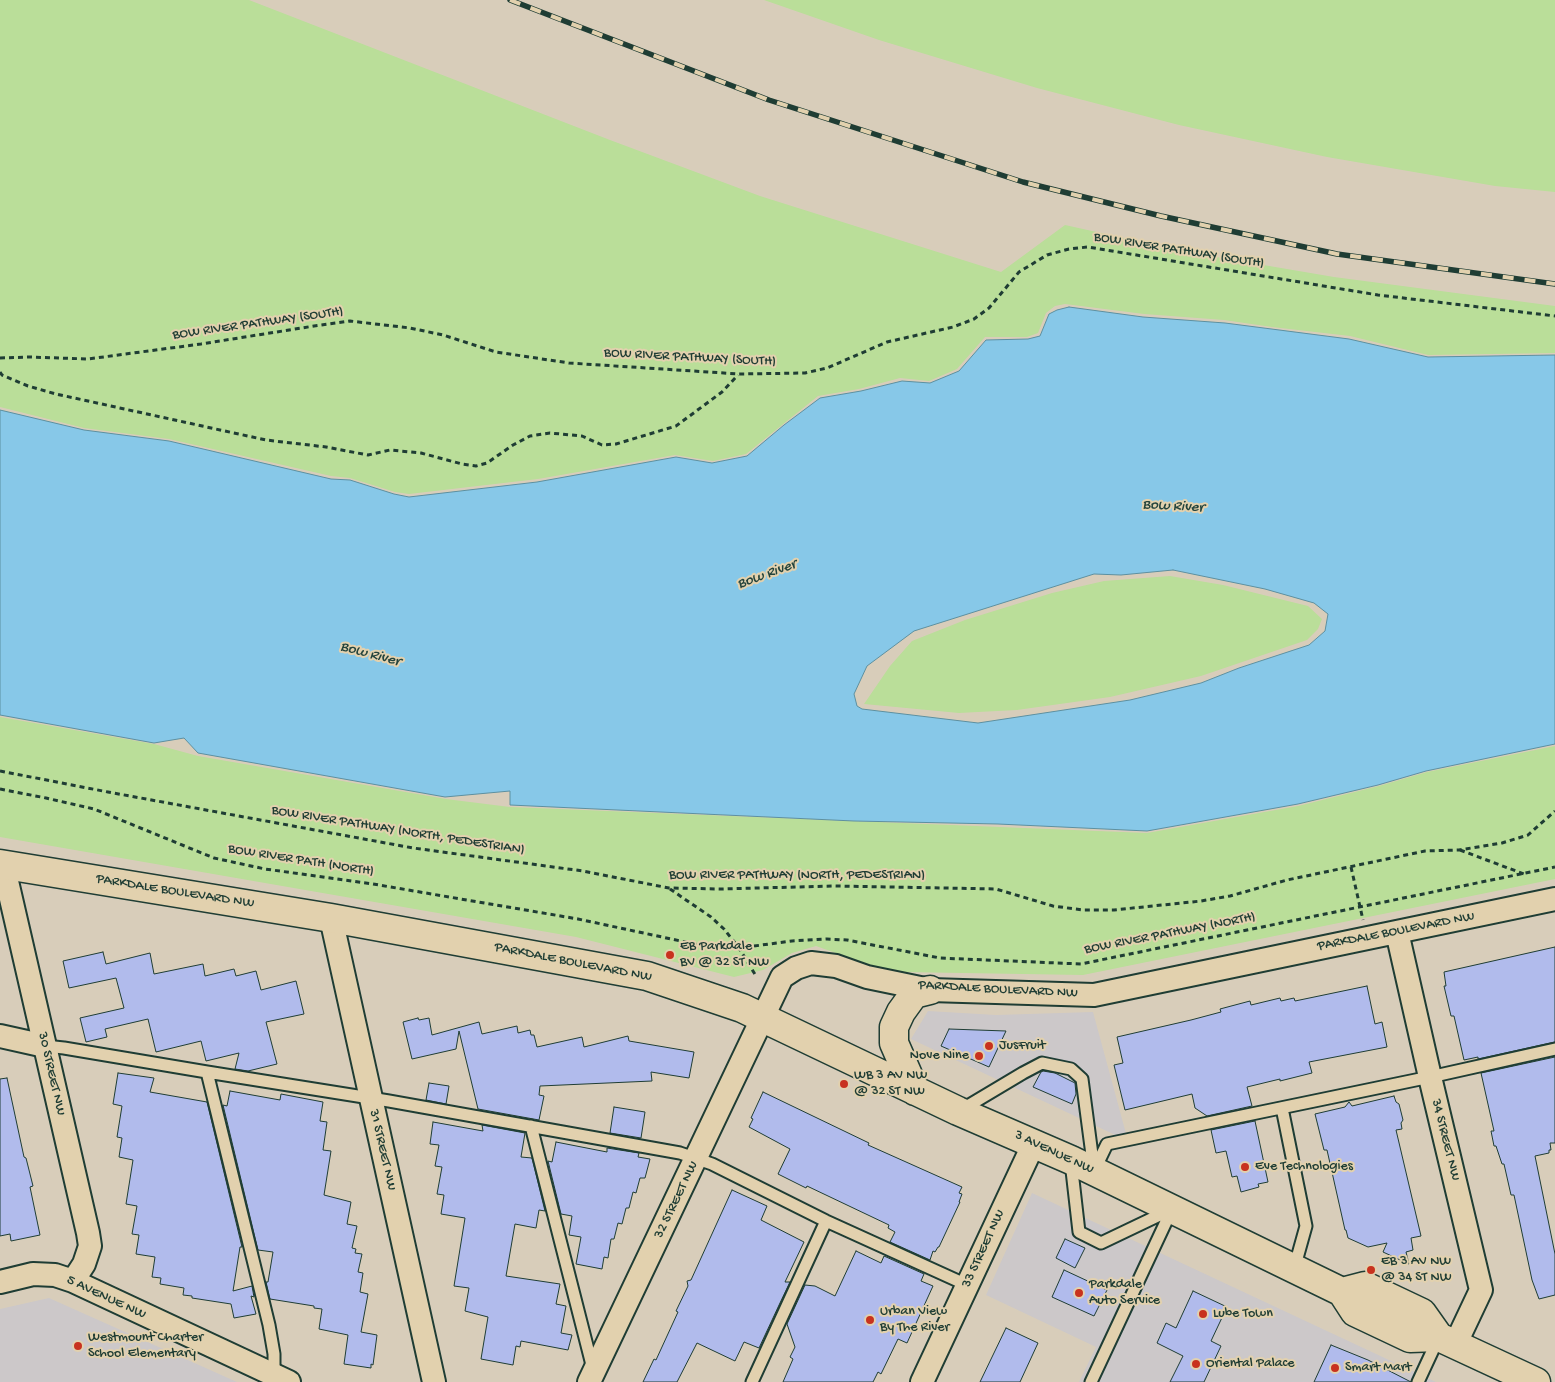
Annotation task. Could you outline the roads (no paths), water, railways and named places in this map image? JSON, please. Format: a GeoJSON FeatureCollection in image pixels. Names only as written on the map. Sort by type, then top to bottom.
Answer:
{"type":"FeatureCollection","features":[{"type":"Feature","properties":{"kind":"main road","name":"PARKDALE BOULEVARD NW"},"geometry":{"type":"LineString","coordinates":[[2,864],[331,918],[647,976],[764,1017]]}},
{"type":"Feature","properties":{"kind":"main road"},"geometry":{"type":"LineString","coordinates":[[916,1091],[894,1043],[894,1027],[914,994],[930,990]]}},
{"type":"Feature","properties":{"kind":"main road","name":"3 AVENUE NW"},"geometry":{"type":"LineString","coordinates":[[764,1017],[958,1111],[1083,1166],[1342,1292],[1365,1286],[1422,1312],[1447,1341]]}},
{"type":"Feature","properties":{"kind":"main road"},"geometry":{"type":"LineString","coordinates":[[1447,1341],[1536,1382]]}},
{"type":"Feature","properties":{"kind":"street","name":"30 STREET NW"},"geometry":{"type":"LineString","coordinates":[[2,864],[88,1233],[90,1246],[84,1264],[73,1281]]}},
{"type":"Feature","properties":{"kind":"street","name":"PARKDALE BOULEVARD NW"},"geometry":{"type":"LineString","coordinates":[[764,1017],[782,977],[796,968],[811,963],[836,966],[867,977],[930,990],[1094,995],[1555,899]]}},
{"type":"Feature","properties":{"kind":"street","name":"31 STREET NW"},"geometry":{"type":"LineString","coordinates":[[331,918],[434,1382]]}},
{"type":"Feature","properties":{"kind":"street","name":"34 STREET NW"},"geometry":{"type":"LineString","coordinates":[[1397,932],[1481,1290],[1447,1341]]}},
{"type":"Feature","properties":{"kind":"street","name":"32 STREET NW"},"geometry":{"type":"LineString","coordinates":[[591,1377],[764,1017]]}},
{"type":"Feature","properties":{"kind":"street"},"geometry":{"type":"LineString","coordinates":[[0,1036],[45,1046]]}},
{"type":"Feature","properties":{"kind":"street","name":"33 STREET NW"},"geometry":{"type":"LineString","coordinates":[[922,1382],[1034,1143]]}},
{"type":"Feature","properties":{"kind":"street","name":"5 AVENUE NW"},"geometry":{"type":"LineString","coordinates":[[0,1282],[33,1274],[55,1275],[73,1281],[281,1379]]}},
{"type":"Feature","properties":{"kind":"lane"},"geometry":{"type":"LineString","coordinates":[[45,1046],[370,1098],[680,1153],[697,1158],[826,1221],[967,1285]]}},
{"type":"Feature","properties":{"kind":"lane"},"geometry":{"type":"LineString","coordinates":[[1083,1166],[1107,1144],[1555,1049]]}},
{"type":"Feature","properties":{"kind":"lane"},"geometry":{"type":"LineString","coordinates":[[958,1111],[1042,1063],[1072,1069],[1082,1079],[1083,1166],[1079,1232],[1101,1243],[1172,1209]]}},
{"type":"Feature","properties":{"kind":"lane"},"geometry":{"type":"LineString","coordinates":[[207,1072],[281,1379]]}},
{"type":"Feature","properties":{"kind":"lane"},"geometry":{"type":"LineString","coordinates":[[1282,1108],[1306,1226],[1294,1270]]}},
{"type":"Feature","properties":{"kind":"lane"},"geometry":{"type":"LineString","coordinates":[[531,1126],[591,1377]]}},
{"type":"Feature","properties":{"kind":"lane"},"geometry":{"type":"LineString","coordinates":[[1091,1382],[1172,1209]]}},
{"type":"Feature","properties":{"kind":"lane"},"geometry":{"type":"LineString","coordinates":[[752,1382],[826,1221]]}},
{"type":"Feature","properties":{"kind":"lane"},"geometry":{"type":"LineString","coordinates":[[1418,1382],[1447,1341]]}},
{"type":"Feature","properties":{"kind":"water","name":"Bow River"},"geometry":{"type":"Polygon","coordinates":[[[1069,307],[1143,317],[1225,323],[1349,339],[1428,357],[1555,355],[1555,744],[1426,771],[1378,785],[1298,804],[1147,831],[998,824],[854,821],[510,805],[510,791],[445,797],[198,753],[184,738],[154,743],[0,715],[0,410],[84,430],[169,441],[331,479],[350,480],[409,497],[537,482],[676,457],[712,463],[747,456],[820,398],[902,381],[930,383],[959,371],[986,340],[1028,339],[1040,336],[1049,314],[1069,307]],[[1173,570],[1121,575],[1094,574],[914,631],[867,666],[854,694],[857,706],[862,709],[978,723],[1130,700],[1201,683],[1239,668],[1309,645],[1325,631],[1328,614],[1314,603],[1265,589],[1173,570]]]}},
{"type":"Feature","properties":{"kind":"railway"},"geometry":{"type":"LineString","coordinates":[[510,0],[769,100],[1023,182],[1161,216],[1337,254],[1555,284]]}},
{"type":"Feature","properties":{"kind":"place","name":"EB Parkdale BV @ 32 ST NW"},"geometry":{"type":"Point","coordinates":[670,955]}},
{"type":"Feature","properties":{"kind":"place","name":"JusFruit"},"geometry":{"type":"Point","coordinates":[989,1046]}},
{"type":"Feature","properties":{"kind":"place","name":"Nove Nine"},"geometry":{"type":"Point","coordinates":[979,1056]}},
{"type":"Feature","properties":{"kind":"place","name":"WB 3 AV NW @ 32 ST NW"},"geometry":{"type":"Point","coordinates":[844,1084]}},
{"type":"Feature","properties":{"kind":"place","name":"Eve Technologies"},"geometry":{"type":"Point","coordinates":[1245,1167]}},
{"type":"Feature","properties":{"kind":"place","name":"EB 3 AV NW @ 34 ST NW"},"geometry":{"type":"Point","coordinates":[1371,1270]}},
{"type":"Feature","properties":{"kind":"place","name":"Parkdale Auto Service"},"geometry":{"type":"Point","coordinates":[1079,1293]}},
{"type":"Feature","properties":{"kind":"place","name":"Lube Town"},"geometry":{"type":"Point","coordinates":[1203,1314]}},
{"type":"Feature","properties":{"kind":"place","name":"Urban View By The River"},"geometry":{"type":"Point","coordinates":[870,1320]}},
{"type":"Feature","properties":{"kind":"place","name":"Westmount Charter School Elementary"},"geometry":{"type":"Point","coordinates":[78,1346]}},
{"type":"Feature","properties":{"kind":"place","name":"Oriental Palace"},"geometry":{"type":"Point","coordinates":[1196,1364]}},
{"type":"Feature","properties":{"kind":"place","name":"Smart Mart"},"geometry":{"type":"Point","coordinates":[1335,1368]}}]}
